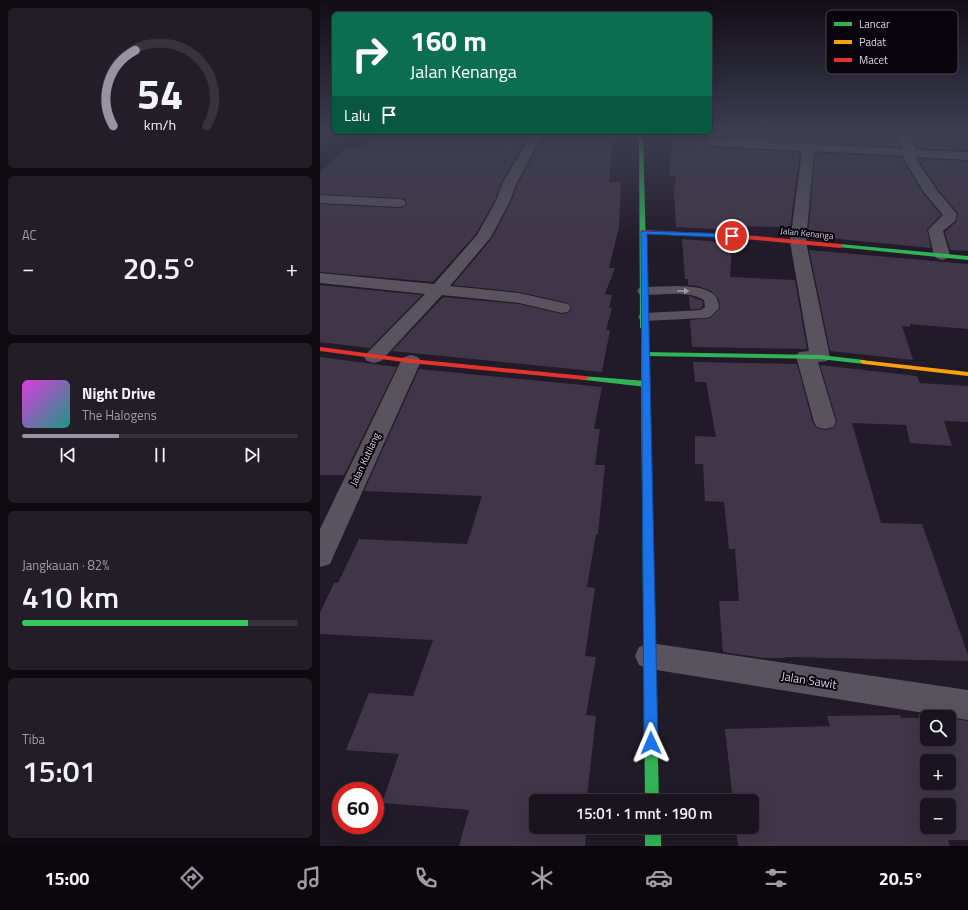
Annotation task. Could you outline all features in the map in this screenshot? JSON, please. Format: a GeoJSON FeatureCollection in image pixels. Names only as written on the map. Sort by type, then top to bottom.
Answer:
{"type":"FeatureCollection","features":[{"type":"Feature","properties":{"kind":"main road"},"geometry":{"type":"LineString","coordinates":[[642,171],[652,794]]}},
{"type":"Feature","properties":{"kind":"main road","name":"Jalan Kenanga"},"geometry":{"type":"LineString","coordinates":[[644,232],[745,237],[968,258]]}},
{"type":"Feature","properties":{"kind":"main road"},"geometry":{"type":"LineString","coordinates":[[320,349],[411,361],[646,384]]}},
{"type":"Feature","properties":{"kind":"main road"},"geometry":{"type":"LineString","coordinates":[[646,354],[813,357],[968,374]]}},
{"type":"Feature","properties":{"kind":"main road"},"geometry":{"type":"LineString","coordinates":[[653,834],[653,846]]}},
{"type":"Feature","properties":{"kind":"street"},"geometry":{"type":"LineString","coordinates":[[374,357],[437,290],[483,237],[503,201],[516,171]]}},
{"type":"Feature","properties":{"kind":"street"},"geometry":{"type":"LineString","coordinates":[[806,171],[798,242],[813,357],[825,422]]}},
{"type":"Feature","properties":{"kind":"street"},"geometry":{"type":"LineString","coordinates":[[917,171],[936,200],[950,214],[950,218],[935,230],[942,255]]}},
{"type":"Feature","properties":{"kind":"street"},"geometry":{"type":"LineString","coordinates":[[320,198],[399,203]]}},
{"type":"Feature","properties":{"kind":"street"},"geometry":{"type":"LineString","coordinates":[[320,278],[519,298],[562,308]]}},
{"type":"Feature","properties":{"kind":"street","name":"Jalan Kutilang"},"geometry":{"type":"LineString","coordinates":[[320,557],[411,361]]}},
{"type":"Feature","properties":{"kind":"street","name":"Jalan Sawit"},"geometry":{"type":"LineString","coordinates":[[650,656],[968,705]]}},
{"type":"Feature","properties":{"kind":"lane"},"geometry":{"type":"LineString","coordinates":[[644,291],[697,291],[705,294],[712,302],[712,308],[705,314],[645,317]]}},
{"type":"Feature","properties":{"kind":"building"},"geometry":{"type":"Polygon","coordinates":[[[508,171],[502,181],[495,200],[476,234],[433,282],[320,272],[320,204],[399,208],[404,207],[407,204],[405,199],[399,198],[320,194],[320,172],[508,171]]]}},
{"type":"Feature","properties":{"kind":"building"},"geometry":{"type":"Polygon","coordinates":[[[524,171],[610,171],[609,182],[621,182],[619,227],[609,268],[615,268],[605,294],[612,295],[609,308],[612,308],[606,330],[610,330],[602,372],[392,351],[443,297],[519,304],[562,314],[568,313],[572,309],[568,303],[519,292],[453,285],[492,238],[511,202],[518,183],[524,171]]]}},
{"type":"Feature","properties":{"kind":"building"},"geometry":{"type":"Polygon","coordinates":[[[669,171],[797,171],[790,227],[733,226],[732,230],[676,227],[674,192],[676,176],[669,176],[669,171]]]}},
{"type":"Feature","properties":{"kind":"building"},"geometry":{"type":"Polygon","coordinates":[[[813,171],[910,171],[922,192],[941,215],[927,229],[931,248],[808,236],[813,171]]]}},
{"type":"Feature","properties":{"kind":"building"},"geometry":{"type":"Polygon","coordinates":[[[926,171],[968,171],[968,251],[950,250],[945,232],[956,222],[958,213],[939,191],[926,171]]]}},
{"type":"Feature","properties":{"kind":"building"},"geometry":{"type":"Polygon","coordinates":[[[682,239],[732,243],[730,277],[795,280],[807,349],[692,347],[690,320],[710,318],[720,308],[719,300],[711,291],[698,286],[688,285],[688,279],[685,279],[682,239]]]}},
{"type":"Feature","properties":{"kind":"building"},"geometry":{"type":"Polygon","coordinates":[[[809,250],[968,264],[968,329],[910,324],[910,327],[902,326],[913,360],[830,351],[809,250]]]}},
{"type":"Feature","properties":{"kind":"building"},"geometry":{"type":"Polygon","coordinates":[[[320,285],[422,295],[370,348],[320,342],[320,285]]]}},
{"type":"Feature","properties":{"kind":"building"},"geometry":{"type":"Polygon","coordinates":[[[689,296],[703,301],[703,306],[700,309],[690,309],[689,296]]]}},
{"type":"Feature","properties":{"kind":"building"},"geometry":{"type":"Polygon","coordinates":[[[320,357],[397,367],[344,475],[320,475],[320,357]]]}},
{"type":"Feature","properties":{"kind":"building"},"geometry":{"type":"Polygon","coordinates":[[[693,362],[797,364],[813,423],[817,428],[825,430],[833,428],[837,422],[820,365],[917,376],[920,383],[968,386],[968,422],[944,421],[952,446],[910,443],[906,425],[852,423],[881,523],[922,524],[968,655],[968,661],[785,657],[763,658],[723,652],[719,601],[739,601],[735,549],[729,549],[724,502],[705,501],[703,464],[695,464],[695,436],[716,437],[706,382],[695,382],[693,362]]]}},
{"type":"Feature","properties":{"kind":"building"},"geometry":{"type":"Polygon","coordinates":[[[419,369],[602,387],[594,429],[600,429],[595,465],[605,465],[598,534],[596,534],[587,587],[595,588],[585,656],[596,657],[586,715],[596,716],[587,794],[529,794],[529,834],[586,834],[585,846],[459,846],[469,810],[384,803],[384,797],[399,754],[346,750],[369,693],[413,696],[433,640],[320,634],[320,613],[334,583],[338,583],[359,539],[467,544],[482,496],[364,491],[419,369]]]}},
{"type":"Feature","properties":{"kind":"building"},"geometry":{"type":"Polygon","coordinates":[[[900,715],[901,718],[920,718],[920,746],[956,746],[956,719],[968,721],[968,840],[948,840],[950,846],[738,846],[737,834],[759,834],[759,794],[732,794],[725,729],[830,726],[827,716],[900,715]]]}},
{"type":"Feature","properties":{"kind":"traffic: fast"},"geometry":{"type":"LineString","coordinates":[[642,171],[644,328]]}},
{"type":"Feature","properties":{"kind":"traffic: fast"},"geometry":{"type":"LineString","coordinates":[[840,246],[968,258]]}},
{"type":"Feature","properties":{"kind":"traffic: fast"},"geometry":{"type":"LineString","coordinates":[[646,354],[820,357],[864,362]]}},
{"type":"Feature","properties":{"kind":"traffic: fast"},"geometry":{"type":"LineString","coordinates":[[585,378],[646,384]]}},
{"type":"Feature","properties":{"kind":"traffic: fast"},"geometry":{"type":"LineString","coordinates":[[647,503],[652,794]]}},
{"type":"Feature","properties":{"kind":"traffic: fast"},"geometry":{"type":"LineString","coordinates":[[653,834],[653,846]]}},
{"type":"Feature","properties":{"kind":"traffic: slow"},"geometry":{"type":"LineString","coordinates":[[644,328],[647,503]]}},
{"type":"Feature","properties":{"kind":"traffic: slow"},"geometry":{"type":"LineString","coordinates":[[864,362],[968,374]]}},
{"type":"Feature","properties":{"kind":"traffic: jam"},"geometry":{"type":"LineString","coordinates":[[643,232],[745,237],[840,246]]}},
{"type":"Feature","properties":{"kind":"traffic: jam"},"geometry":{"type":"LineString","coordinates":[[320,349],[411,361],[585,378]]}},
{"type":"Feature","properties":{"kind":"route"},"geometry":{"type":"LineString","coordinates":[[651,743],[644,232],[732,236]]}}]}
